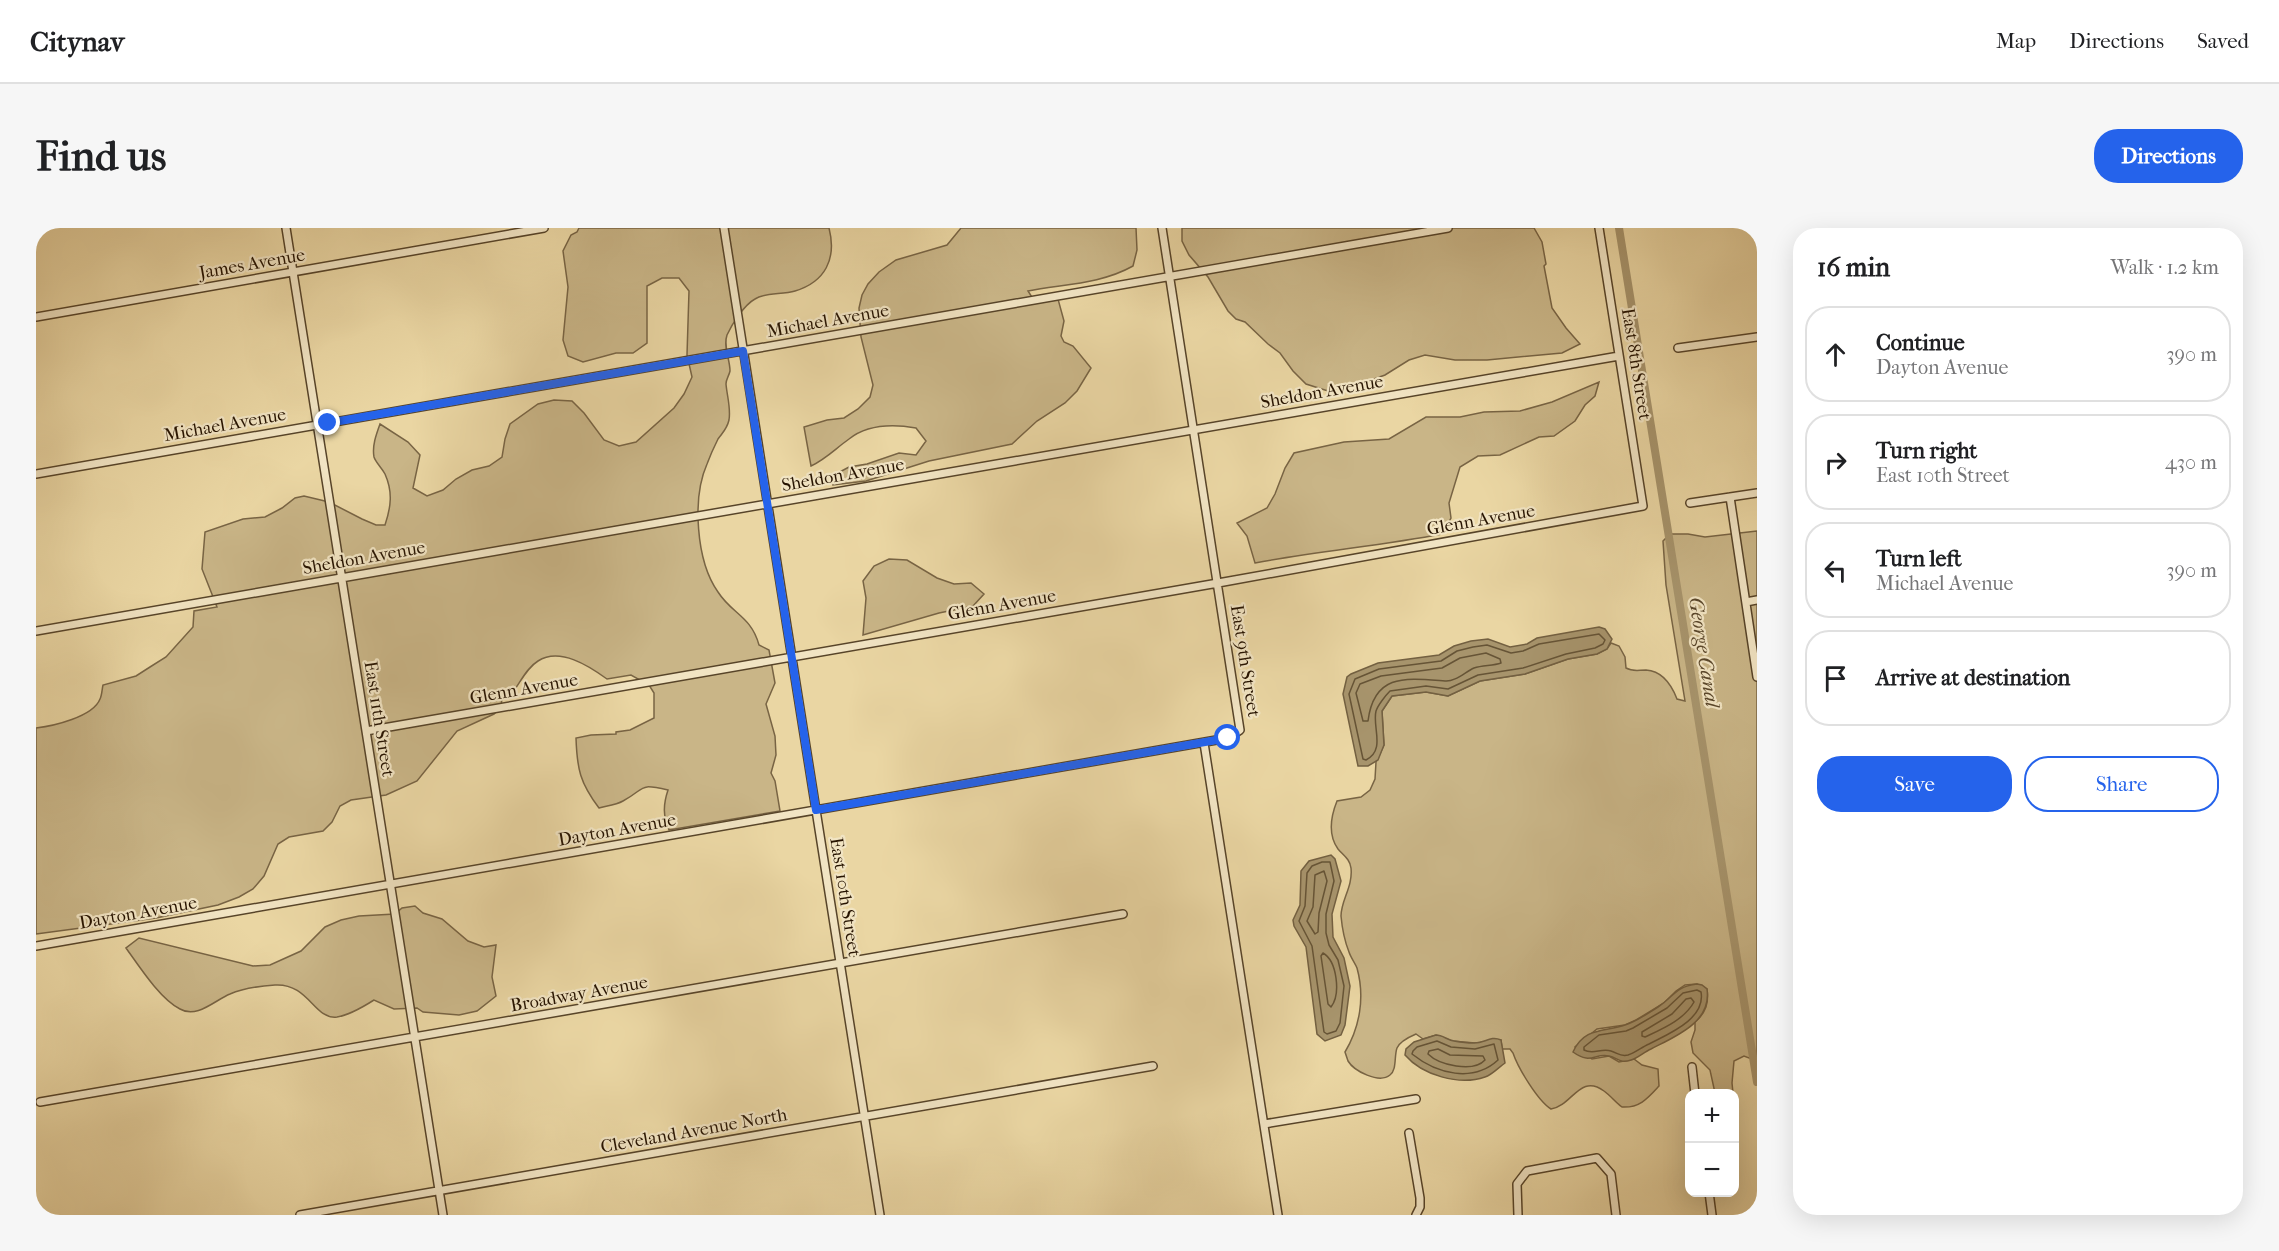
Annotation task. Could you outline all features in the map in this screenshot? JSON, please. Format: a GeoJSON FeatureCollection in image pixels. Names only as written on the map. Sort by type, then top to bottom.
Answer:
{"type":"FeatureCollection","features":[{"type":"Feature","properties":{"kind":"street","name":"East 11th Street"},"geometry":{"type":"LineString","coordinates":[[286,228],[443,1215]]}},
{"type":"Feature","properties":{"kind":"street","name":"James Avenue"},"geometry":{"type":"LineString","coordinates":[[36,317],[544,228]]}},
{"type":"Feature","properties":{"kind":"street","name":"East 10th Street"},"geometry":{"type":"LineString","coordinates":[[724,228],[880,1215]]}},
{"type":"Feature","properties":{"kind":"street","name":"East 9th Street"},"geometry":{"type":"LineString","coordinates":[[1162,228],[1240,730],[1228,738],[1204,743]]}},
{"type":"Feature","properties":{"kind":"street","name":"Michael Avenue"},"geometry":{"type":"LineString","coordinates":[[36,474],[1448,228]]}},
{"type":"Feature","properties":{"kind":"street","name":"East 8th Street"},"geometry":{"type":"LineString","coordinates":[[1599,228],[1643,506]]}},
{"type":"Feature","properties":{"kind":"street"},"geometry":{"type":"LineString","coordinates":[[1678,348],[1757,337]]}},
{"type":"Feature","properties":{"kind":"street","name":"Sheldon Avenue"},"geometry":{"type":"LineString","coordinates":[[36,630],[1619,356]]}},
{"type":"Feature","properties":{"kind":"street"},"geometry":{"type":"LineString","coordinates":[[1690,503],[1757,493]]}},
{"type":"Feature","properties":{"kind":"street"},"geometry":{"type":"LineString","coordinates":[[1730,497],[1757,677]]}},
{"type":"Feature","properties":{"kind":"street","name":"Glenn Avenue"},"geometry":{"type":"LineString","coordinates":[[366,731],[1218,583],[1643,506]]}},
{"type":"Feature","properties":{"kind":"street"},"geometry":{"type":"LineString","coordinates":[[1746,602],[1757,600]]}},
{"type":"Feature","properties":{"kind":"street"},"geometry":{"type":"LineString","coordinates":[[1204,743],[1278,1215]]}},
{"type":"Feature","properties":{"kind":"street","name":"Dayton Avenue"},"geometry":{"type":"LineString","coordinates":[[36,946],[1204,743]]}},
{"type":"Feature","properties":{"kind":"street","name":"Broadway Avenue"},"geometry":{"type":"LineString","coordinates":[[40,1102],[1123,914]]}},
{"type":"Feature","properties":{"kind":"street","name":"Cleveland Avenue North"},"geometry":{"type":"LineString","coordinates":[[300,1215],[1153,1066]]}},
{"type":"Feature","properties":{"kind":"street"},"geometry":{"type":"LineString","coordinates":[[1692,1067],[1694,1089]]}},
{"type":"Feature","properties":{"kind":"street"},"geometry":{"type":"LineString","coordinates":[[1264,1124],[1416,1099]]}},
{"type":"Feature","properties":{"kind":"street"},"geometry":{"type":"LineString","coordinates":[[1409,1133],[1420,1197],[1420,1207],[1416,1215]]}},
{"type":"Feature","properties":{"kind":"street"},"geometry":{"type":"LineString","coordinates":[[1518,1215],[1517,1184],[1527,1171],[1597,1158],[1611,1174],[1616,1215]]}},
{"type":"Feature","properties":{"kind":"street"},"geometry":{"type":"LineString","coordinates":[[1710,1197],[1712,1215]]}},
{"type":"Feature","properties":{"kind":"shaded area"},"geometry":{"type":"Polygon","coordinates":[[[579,228],[829,228],[830,259],[821,275],[814,282],[795,291],[764,295],[755,299],[735,320],[727,335],[730,371],[726,384],[729,420],[708,461],[699,494],[701,547],[711,579],[723,599],[746,621],[756,635],[759,645],[769,650],[775,683],[766,704],[775,736],[776,755],[771,773],[775,781],[780,811],[669,830],[664,810],[668,790],[651,787],[643,788],[620,802],[599,808],[581,775],[576,738],[616,734],[616,732],[630,730],[654,718],[654,693],[649,685],[631,675],[607,679],[574,660],[556,656],[547,657],[529,668],[509,697],[502,698],[501,707],[494,714],[457,731],[417,781],[386,795],[351,800],[340,806],[332,822],[323,831],[289,837],[278,844],[264,876],[253,889],[239,897],[218,905],[156,918],[36,934],[36,728],[62,723],[89,711],[100,699],[103,685],[136,676],[166,657],[193,627],[194,611],[217,607],[202,569],[205,532],[243,519],[265,517],[295,498],[304,496],[329,502],[376,525],[385,525],[390,506],[390,493],[385,474],[375,459],[374,453],[380,424],[408,442],[420,455],[413,488],[427,496],[443,490],[472,470],[489,466],[502,457],[510,424],[538,404],[554,400],[572,401],[604,440],[619,446],[636,442],[674,408],[692,377],[687,355],[689,291],[679,278],[662,278],[647,286],[647,343],[633,353],[616,353],[583,362],[568,356],[563,340],[568,287],[563,251],[571,235],[579,228]]]}},
{"type":"Feature","properties":{"kind":"shaded area"},"geometry":{"type":"Polygon","coordinates":[[[961,228],[1136,228],[1137,250],[1133,266],[1108,277],[1028,291],[1035,302],[1058,299],[1064,321],[1061,336],[1064,342],[1073,346],[1091,368],[1077,391],[1065,403],[1037,421],[1012,444],[929,461],[866,481],[833,485],[834,475],[849,467],[867,464],[899,453],[916,455],[926,441],[916,428],[881,426],[856,434],[811,466],[804,427],[844,418],[870,397],[873,385],[861,337],[859,308],[868,284],[879,272],[896,260],[947,245],[961,228]]]}},
{"type":"Feature","properties":{"kind":"shaded area"},"geometry":{"type":"Polygon","coordinates":[[[1182,228],[1534,228],[1542,242],[1552,308],[1580,344],[1562,353],[1487,360],[1455,360],[1425,355],[1409,360],[1385,375],[1355,386],[1328,391],[1306,384],[1280,353],[1245,322],[1236,319],[1228,311],[1208,277],[1189,255],[1182,241],[1182,228]]]}},
{"type":"Feature","properties":{"kind":"shaded area"},"geometry":{"type":"Polygon","coordinates":[[[1599,382],[1595,396],[1585,405],[1575,421],[1554,436],[1539,437],[1500,455],[1478,456],[1460,467],[1449,503],[1451,518],[1442,534],[1255,563],[1247,536],[1237,523],[1267,508],[1294,453],[1344,442],[1389,439],[1426,417],[1460,417],[1484,412],[1520,411],[1552,402],[1599,382]]]}},
{"type":"Feature","properties":{"kind":"shaded area"},"geometry":{"type":"Polygon","coordinates":[[[1757,531],[1757,1061],[1744,1056],[1734,1061],[1733,1089],[1714,1089],[1710,1070],[1693,1053],[1691,1042],[1695,1022],[1704,1011],[1708,999],[1707,989],[1697,984],[1685,985],[1664,1003],[1625,1025],[1597,1029],[1575,1047],[1592,1059],[1609,1056],[1619,1062],[1634,1059],[1642,1065],[1658,1069],[1659,1086],[1647,1098],[1634,1106],[1622,1107],[1604,1091],[1596,1086],[1589,1086],[1576,1092],[1558,1107],[1551,1109],[1529,1084],[1510,1049],[1502,1049],[1501,1040],[1475,1043],[1452,1041],[1436,1035],[1423,1039],[1416,1034],[1398,1046],[1394,1070],[1390,1075],[1380,1078],[1373,1077],[1356,1069],[1348,1061],[1345,1052],[1360,1012],[1361,990],[1357,968],[1346,944],[1341,916],[1351,868],[1348,860],[1335,844],[1332,819],[1337,801],[1361,797],[1370,790],[1375,779],[1376,762],[1384,745],[1382,711],[1392,696],[1426,692],[1448,696],[1480,681],[1525,674],[1568,659],[1597,654],[1607,649],[1611,643],[1619,646],[1625,657],[1626,668],[1657,673],[1669,684],[1677,699],[1685,701],[1666,585],[1663,541],[1670,534],[1705,537],[1757,531]]]}},
{"type":"Feature","properties":{"kind":"shaded area"},"geometry":{"type":"Polygon","coordinates":[[[889,559],[907,560],[937,578],[954,584],[971,583],[984,594],[973,606],[939,613],[863,635],[866,598],[863,581],[874,566],[889,559]]]}},
{"type":"Feature","properties":{"kind":"shaded area"},"geometry":{"type":"Polygon","coordinates":[[[415,906],[423,913],[442,919],[468,941],[484,947],[496,945],[492,977],[496,996],[477,1011],[459,1015],[423,1012],[417,1008],[394,1009],[374,1000],[347,1014],[337,1017],[329,1016],[322,1013],[296,990],[275,985],[241,990],[206,1008],[193,1012],[186,1011],[165,998],[126,948],[139,938],[253,966],[270,965],[301,951],[325,927],[341,920],[359,916],[395,914],[402,908],[415,906]]]}},
{"type":"Feature","properties":{"kind":"water"},"geometry":{"type":"Polygon","coordinates":[[[1599,627],[1605,629],[1612,639],[1607,649],[1597,654],[1568,659],[1525,674],[1480,681],[1448,696],[1426,692],[1392,696],[1382,711],[1384,745],[1378,760],[1368,766],[1358,766],[1343,694],[1347,677],[1351,674],[1378,663],[1439,655],[1454,646],[1471,641],[1488,639],[1510,647],[1527,644],[1537,638],[1599,627]]]}},
{"type":"Feature","properties":{"kind":"water"},"geometry":{"type":"Polygon","coordinates":[[[1331,855],[1335,859],[1341,881],[1332,914],[1333,937],[1344,958],[1350,986],[1345,1025],[1341,1035],[1325,1041],[1317,1034],[1306,947],[1293,920],[1300,905],[1301,871],[1309,861],[1331,855]]]}},
{"type":"Feature","properties":{"kind":"water"},"geometry":{"type":"Polygon","coordinates":[[[1697,984],[1707,989],[1704,1010],[1698,1019],[1671,1039],[1627,1061],[1604,1056],[1584,1058],[1573,1052],[1583,1038],[1589,1034],[1633,1022],[1664,1003],[1684,987],[1697,984]]]}},
{"type":"Feature","properties":{"kind":"water"},"geometry":{"type":"Polygon","coordinates":[[[1436,1035],[1468,1043],[1494,1038],[1501,1040],[1505,1063],[1488,1076],[1475,1079],[1453,1079],[1431,1073],[1405,1055],[1406,1049],[1414,1042],[1436,1035]]]}},
{"type":"Feature","properties":{"kind":"waterway","name":"George Canal"},"geometry":{"type":"LineString","coordinates":[[1619,228],[1757,1082]]}},
{"type":"Feature","properties":{"kind":"route"},"geometry":{"type":"LineString","coordinates":[[328,423],[743,351],[816,810],[1228,738]]}}]}
